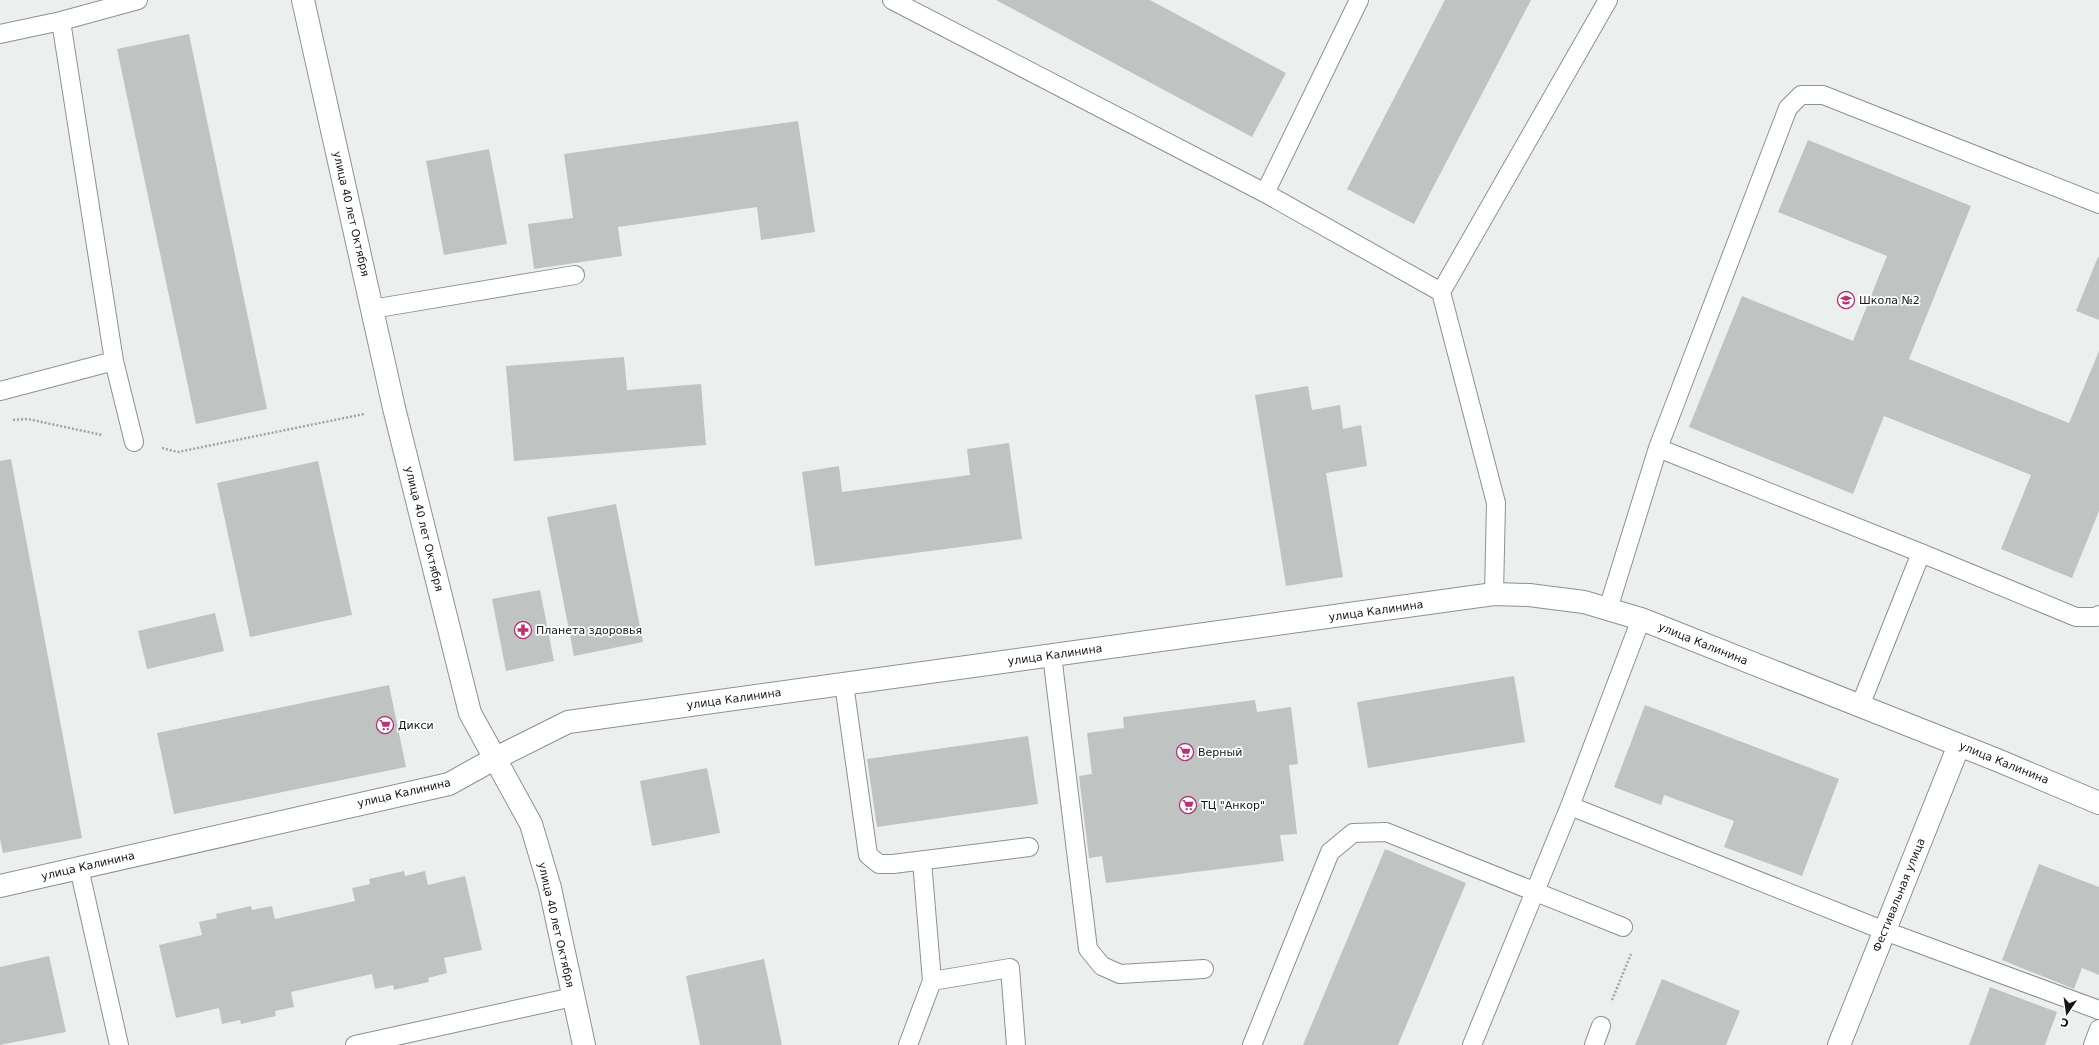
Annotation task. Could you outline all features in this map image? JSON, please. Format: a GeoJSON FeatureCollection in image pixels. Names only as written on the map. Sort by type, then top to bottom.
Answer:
{"type":"FeatureCollection","features":[{"type":"Feature","properties":{"kind":"street","name":"улица 40 лет Октября"},"geometry":{"type":"LineString","coordinates":[[302,0],[394,408],[470,713],[531,824],[550,888],[584,1045]]}},
{"type":"Feature","properties":{"kind":"street","name":"улица Калинина"},"geometry":{"type":"LineString","coordinates":[[0,886],[449,784],[494,759],[568,722],[1494,594],[1529,595],[1584,602],[1641,619],[1959,745],[2099,803]]}},
{"type":"Feature","properties":{"kind":"street","name":"Фестивальная улица"},"geometry":{"type":"LineString","coordinates":[[1839,1045],[1959,745]]}},
{"type":"Feature","properties":{"kind":"lane"},"geometry":{"type":"LineString","coordinates":[[0,34],[138,0]]}},
{"type":"Feature","properties":{"kind":"lane"},"geometry":{"type":"LineString","coordinates":[[892,0],[1265,193],[1441,292]]}},
{"type":"Feature","properties":{"kind":"lane"},"geometry":{"type":"LineString","coordinates":[[1265,193],[1359,0]]}},
{"type":"Feature","properties":{"kind":"lane"},"geometry":{"type":"LineString","coordinates":[[1494,594],[1496,503],[1441,292],[1608,0]]}},
{"type":"Feature","properties":{"kind":"lane"},"geometry":{"type":"LineString","coordinates":[[61,20],[114,361],[134,442]]}},
{"type":"Feature","properties":{"kind":"lane"},"geometry":{"type":"LineString","coordinates":[[1608,609],[1658,448],[1788,108],[1801,95],[1823,95],[2099,204]]}},
{"type":"Feature","properties":{"kind":"lane"},"geometry":{"type":"LineString","coordinates":[[372,309],[575,275]]}},
{"type":"Feature","properties":{"kind":"lane"},"geometry":{"type":"LineString","coordinates":[[0,392],[114,361]]}},
{"type":"Feature","properties":{"kind":"lane"},"geometry":{"type":"LineString","coordinates":[[1658,448],[2076,617],[2099,615]]}},
{"type":"Feature","properties":{"kind":"lane"},"geometry":{"type":"LineString","coordinates":[[1860,706],[1921,554]]}},
{"type":"Feature","properties":{"kind":"lane"},"geometry":{"type":"LineString","coordinates":[[1472,1045],[1570,806],[1641,619]]}},
{"type":"Feature","properties":{"kind":"lane"},"geometry":{"type":"LineString","coordinates":[[1052,655],[1088,948],[1102,966],[1120,974],[1204,969]]}},
{"type":"Feature","properties":{"kind":"lane"},"geometry":{"type":"LineString","coordinates":[[844,684],[868,855],[879,864],[893,864],[1029,847]]}},
{"type":"Feature","properties":{"kind":"lane"},"geometry":{"type":"LineString","coordinates":[[1570,806],[1885,931],[2099,1010]]}},
{"type":"Feature","properties":{"kind":"lane"},"geometry":{"type":"LineString","coordinates":[[1252,1045],[1330,852],[1353,833],[1386,832],[1534,893],[1623,927]]}},
{"type":"Feature","properties":{"kind":"lane"},"geometry":{"type":"LineString","coordinates":[[908,1045],[932,981],[922,861]]}},
{"type":"Feature","properties":{"kind":"lane"},"geometry":{"type":"LineString","coordinates":[[79,868],[119,1045]]}},
{"type":"Feature","properties":{"kind":"lane"},"geometry":{"type":"LineString","coordinates":[[932,981],[1010,968],[1016,1045]]}},
{"type":"Feature","properties":{"kind":"lane"},"geometry":{"type":"LineString","coordinates":[[355,1045],[573,997]]}},
{"type":"Feature","properties":{"kind":"lane"},"geometry":{"type":"LineString","coordinates":[[1594,1045],[1601,1026]]}},
{"type":"Feature","properties":{"kind":"lane"},"geometry":{"type":"LineString","coordinates":[[2093,1045],[2099,1029]]}},
{"type":"Feature","properties":{"kind":"path"},"geometry":{"type":"LineString","coordinates":[[7,420],[28,419],[178,452],[394,408]]}},
{"type":"Feature","properties":{"kind":"path"},"geometry":{"type":"LineString","coordinates":[[1601,1026],[1630,955],[1632,938],[1623,927]]}},
{"type":"Feature","properties":{"kind":"building"},"geometry":{"type":"Polygon","coordinates":[[[996,0],[1150,0],[1286,73],[1252,137],[996,0]]]}},
{"type":"Feature","properties":{"kind":"building"},"geometry":{"type":"Polygon","coordinates":[[[1445,0],[1531,0],[1414,224],[1347,189],[1445,0]]]}},
{"type":"Feature","properties":{"kind":"building"},"geometry":{"type":"Polygon","coordinates":[[[189,34],[267,409],[196,424],[117,49],[189,34]]]}},
{"type":"Feature","properties":{"kind":"building"},"geometry":{"type":"Polygon","coordinates":[[[798,121],[815,232],[761,240],[757,207],[618,227],[622,256],[534,269],[528,224],[573,218],[564,154],[798,121]]]}},
{"type":"Feature","properties":{"kind":"building"},"geometry":{"type":"Polygon","coordinates":[[[1808,140],[1971,206],[1909,359],[2069,423],[2099,351],[2099,511],[2072,578],[2001,549],[2031,475],[1884,416],[1853,494],[1689,427],[1742,296],[1853,341],[1887,256],[1778,212],[1808,140]]]}},
{"type":"Feature","properties":{"kind":"building"},"geometry":{"type":"Polygon","coordinates":[[[489,149],[507,244],[444,255],[426,161],[489,149]]]}},
{"type":"Feature","properties":{"kind":"building"},"geometry":{"type":"Polygon","coordinates":[[[2098,257],[2099,258],[2099,320],[2076,311],[2098,257]]]}},
{"type":"Feature","properties":{"kind":"building"},"geometry":{"type":"Polygon","coordinates":[[[624,357],[627,390],[701,384],[706,445],[514,461],[506,366],[624,357]]]}},
{"type":"Feature","properties":{"kind":"building"},"geometry":{"type":"Polygon","coordinates":[[[1308,386],[1312,410],[1340,405],[1343,429],[1361,425],[1367,466],[1326,473],[1343,577],[1286,586],[1255,395],[1308,386]]]}},
{"type":"Feature","properties":{"kind":"building"},"geometry":{"type":"Polygon","coordinates":[[[1009,443],[1022,539],[815,566],[802,472],[839,466],[842,492],[970,475],[967,449],[1009,443]]]}},
{"type":"Feature","properties":{"kind":"building"},"geometry":{"type":"Polygon","coordinates":[[[11,459],[82,838],[3,853],[0,839],[0,461],[11,459]]]}},
{"type":"Feature","properties":{"kind":"building"},"geometry":{"type":"Polygon","coordinates":[[[318,461],[352,615],[250,637],[217,483],[318,461]]]}},
{"type":"Feature","properties":{"kind":"building"},"geometry":{"type":"Polygon","coordinates":[[[616,504],[643,642],[574,656],[547,517],[616,504]]]}},
{"type":"Feature","properties":{"kind":"building","name":"Планета здоровья"},"geometry":{"type":"Polygon","coordinates":[[[540,590],[554,661],[506,671],[492,599],[540,590]]]}},
{"type":"Feature","properties":{"kind":"building"},"geometry":{"type":"Polygon","coordinates":[[[215,613],[224,651],[147,669],[138,631],[215,613]]]}},
{"type":"Feature","properties":{"kind":"building"},"geometry":{"type":"Polygon","coordinates":[[[1514,676],[1525,742],[1368,768],[1357,702],[1514,676]]]}},
{"type":"Feature","properties":{"kind":"building"},"geometry":{"type":"Polygon","coordinates":[[[389,685],[406,767],[174,814],[157,733],[389,685]]]}},
{"type":"Feature","properties":{"kind":"building","name":"ТЦ \"Анкор\""},"geometry":{"type":"Polygon","coordinates":[[[1255,700],[1257,712],[1291,707],[1298,764],[1289,765],[1297,834],[1280,835],[1284,861],[1106,883],[1102,856],[1089,858],[1079,776],[1092,774],[1087,733],[1124,728],[1123,717],[1255,700]]]}},
{"type":"Feature","properties":{"kind":"building"},"geometry":{"type":"Polygon","coordinates":[[[1645,705],[1839,779],[1802,876],[1724,847],[1734,821],[1664,795],[1661,805],[1614,787],[1645,705]]]}},
{"type":"Feature","properties":{"kind":"building"},"geometry":{"type":"Polygon","coordinates":[[[1028,736],[1038,804],[877,827],[867,759],[1028,736]]]}},
{"type":"Feature","properties":{"kind":"building"},"geometry":{"type":"Polygon","coordinates":[[[707,768],[720,833],[652,846],[640,781],[707,768]]]}},
{"type":"Feature","properties":{"kind":"building"},"geometry":{"type":"Polygon","coordinates":[[[1385,849],[1466,883],[1398,1045],[1303,1045],[1385,849]]]}},
{"type":"Feature","properties":{"kind":"building"},"geometry":{"type":"Polygon","coordinates":[[[2039,864],[2099,887],[2099,975],[2082,968],[2074,989],[2002,960],[2039,864]]]}},
{"type":"Feature","properties":{"kind":"building"},"geometry":{"type":"Polygon","coordinates":[[[404,871],[405,876],[425,871],[428,885],[465,876],[482,950],[444,958],[447,973],[428,978],[429,982],[394,990],[393,985],[375,989],[372,974],[291,992],[294,1007],[275,1011],[276,1016],[241,1024],[240,1020],[222,1024],[219,1008],[176,1018],[159,945],[202,935],[199,922],[217,918],[216,914],[251,906],[252,910],[272,906],[275,919],[355,901],[352,888],[370,884],[369,879],[404,871]]]}},
{"type":"Feature","properties":{"kind":"building"},"geometry":{"type":"Polygon","coordinates":[[[49,956],[66,1032],[0,1045],[0,967],[49,956]]]}},
{"type":"Feature","properties":{"kind":"building"},"geometry":{"type":"Polygon","coordinates":[[[764,959],[782,1045],[700,1045],[686,976],[764,959]]]}},
{"type":"Feature","properties":{"kind":"building"},"geometry":{"type":"Polygon","coordinates":[[[1662,979],[1740,1011],[1726,1045],[1635,1045],[1662,979]]]}},
{"type":"Feature","properties":{"kind":"building"},"geometry":{"type":"Polygon","coordinates":[[[1990,987],[2057,1012],[2045,1045],[1969,1045],[1990,987]]]}},
{"type":"Feature","properties":{"kind":"place","name":"Школа №2"},"geometry":{"type":"Point","coordinates":[1846,300]}},
{"type":"Feature","properties":{"kind":"place","name":"Планета здоровья"},"geometry":{"type":"Point","coordinates":[523,630]}},
{"type":"Feature","properties":{"kind":"place","name":"Дикси"},"geometry":{"type":"Point","coordinates":[385,725]}},
{"type":"Feature","properties":{"kind":"place","name":"Верный"},"geometry":{"type":"Point","coordinates":[1185,752]}},
{"type":"Feature","properties":{"kind":"place","name":"ТЦ \"Анкор\""},"geometry":{"type":"Point","coordinates":[1188,805]}}]}
